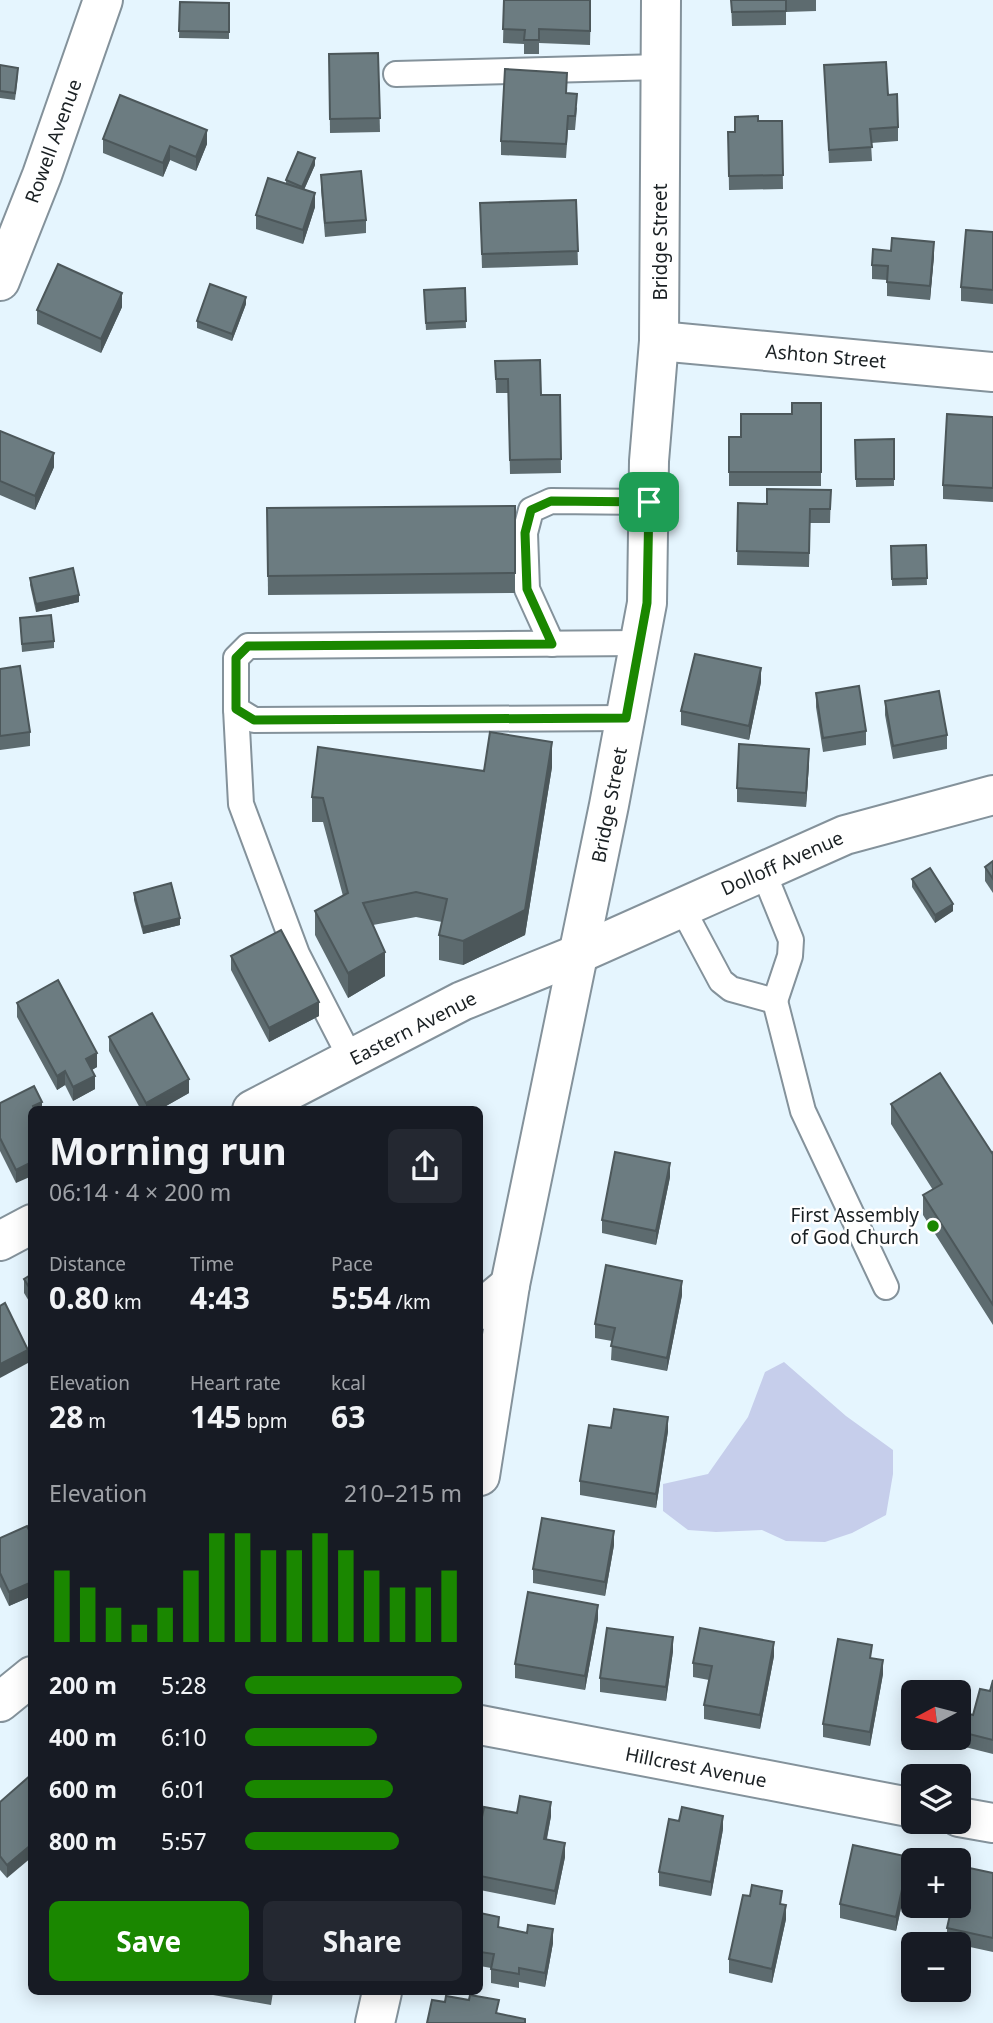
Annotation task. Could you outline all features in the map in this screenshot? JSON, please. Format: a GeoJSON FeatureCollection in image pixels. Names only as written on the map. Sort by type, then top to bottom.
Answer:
{"type":"FeatureCollection","features":[{"type":"Feature","properties":{"kind":"street","name":"Rowell Avenue"},"geometry":{"type":"LineString","coordinates":[[0,281],[42,175],[103,0]]}},
{"type":"Feature","properties":{"kind":"street","name":"Bridge Street"},"geometry":{"type":"LineString","coordinates":[[483,1457],[510,1285],[647,603],[649,461],[659,341],[661,0]]}},
{"type":"Feature","properties":{"kind":"street","name":"Ashton Street"},"geometry":{"type":"LineString","coordinates":[[659,341],[993,372]]}},
{"type":"Feature","properties":{"kind":"street","name":"Dolloff Avenue"},"geometry":{"type":"LineString","coordinates":[[578,954],[845,835],[993,795]]}},
{"type":"Feature","properties":{"kind":"street","name":"Eastern Avenue"},"geometry":{"type":"LineString","coordinates":[[261,1106],[462,1002],[578,954]]}},
{"type":"Feature","properties":{"kind":"street"},"geometry":{"type":"LineString","coordinates":[[0,1241],[28,1226]]}},
{"type":"Feature","properties":{"kind":"street"},"geometry":{"type":"LineString","coordinates":[[483,1308],[510,1285]]}},
{"type":"Feature","properties":{"kind":"street"},"geometry":{"type":"LineString","coordinates":[[0,1702],[28,1679]]}},
{"type":"Feature","properties":{"kind":"street","name":"Hillcrest Avenue"},"geometry":{"type":"LineString","coordinates":[[483,1726],[901,1806]]}},
{"type":"Feature","properties":{"kind":"street"},"geometry":{"type":"LineString","coordinates":[[971,1819],[993,1823]]}},
{"type":"Feature","properties":{"kind":"street"},"geometry":{"type":"LineString","coordinates":[[375,2023],[381,1995]]}},
{"type":"Feature","properties":{"kind":"lane"},"geometry":{"type":"LineString","coordinates":[[396,74],[661,67]]}},
{"type":"Feature","properties":{"kind":"lane"},"geometry":{"type":"LineString","coordinates":[[552,644],[527,589],[525,533],[531,510],[551,501],[649,502]]}},
{"type":"Feature","properties":{"kind":"lane"},"geometry":{"type":"LineString","coordinates":[[351,1059],[297,954],[241,804],[236,658],[248,646],[640,643]]}},
{"type":"Feature","properties":{"kind":"lane"},"geometry":{"type":"LineString","coordinates":[[236,709],[254,720],[626,718]]}},
{"type":"Feature","properties":{"kind":"lane"},"geometry":{"type":"LineString","coordinates":[[764,871],[791,940],[790,956],[775,1001],[803,1111],[886,1287]]}},
{"type":"Feature","properties":{"kind":"lane"},"geometry":{"type":"LineString","coordinates":[[682,908],[721,981],[731,989],[775,1001]]}},
{"type":"Feature","properties":{"kind":"shaded area"},"geometry":{"type":"Polygon","coordinates":[[[784,1362],[846,1416],[893,1450],[893,1474],[886,1515],[852,1533],[825,1542],[786,1541],[762,1530],[688,1530],[663,1511],[663,1484],[708,1474],[748,1417],[765,1372],[784,1362]]]}},
{"type":"Feature","properties":{"kind":"building"},"geometry":{"type":"Polygon","coordinates":[[[504,0],[590,0],[590,31],[539,29],[539,40],[524,40],[525,30],[503,29],[504,0]]]}},
{"type":"Feature","properties":{"kind":"building"},"geometry":{"type":"Polygon","coordinates":[[[731,0],[786,0],[786,11],[732,12],[731,0]]]}},
{"type":"Feature","properties":{"kind":"building"},"geometry":{"type":"Polygon","coordinates":[[[180,2],[229,3],[229,32],[179,31],[180,2]]]}},
{"type":"Feature","properties":{"kind":"building"},"geometry":{"type":"Polygon","coordinates":[[[378,53],[380,118],[330,119],[329,54],[378,53]]]}},
{"type":"Feature","properties":{"kind":"building"},"geometry":{"type":"Polygon","coordinates":[[[886,62],[888,95],[897,94],[898,127],[870,129],[872,147],[829,150],[824,65],[886,62]]]}},
{"type":"Feature","properties":{"kind":"building"},"geometry":{"type":"Polygon","coordinates":[[[0,65],[18,68],[15,93],[0,91],[0,65]]]}},
{"type":"Feature","properties":{"kind":"building"},"geometry":{"type":"Polygon","coordinates":[[[505,69],[567,73],[566,93],[577,94],[575,116],[568,116],[566,144],[501,141],[505,69]]]}},
{"type":"Feature","properties":{"kind":"building"},"geometry":{"type":"Polygon","coordinates":[[[120,95],[207,130],[196,157],[170,146],[163,163],[103,139],[120,95]]]}},
{"type":"Feature","properties":{"kind":"building"},"geometry":{"type":"Polygon","coordinates":[[[758,116],[758,121],[782,121],[783,175],[729,176],[728,132],[735,132],[735,117],[758,116]]]}},
{"type":"Feature","properties":{"kind":"building"},"geometry":{"type":"Polygon","coordinates":[[[298,152],[315,158],[302,187],[286,180],[298,152]]]}},
{"type":"Feature","properties":{"kind":"building"},"geometry":{"type":"Polygon","coordinates":[[[361,171],[366,220],[325,223],[321,175],[361,171]]]}},
{"type":"Feature","properties":{"kind":"building"},"geometry":{"type":"Polygon","coordinates":[[[268,178],[315,193],[303,230],[256,215],[268,178]]]}},
{"type":"Feature","properties":{"kind":"building"},"geometry":{"type":"Polygon","coordinates":[[[576,200],[578,251],[482,254],[480,203],[576,200]]]}},
{"type":"Feature","properties":{"kind":"building"},"geometry":{"type":"Polygon","coordinates":[[[966,230],[993,232],[993,290],[961,287],[966,230]]]}},
{"type":"Feature","properties":{"kind":"building"},"geometry":{"type":"Polygon","coordinates":[[[892,238],[934,242],[930,286],[887,282],[888,266],[872,265],[873,249],[891,251],[892,238]]]}},
{"type":"Feature","properties":{"kind":"building"},"geometry":{"type":"Polygon","coordinates":[[[58,264],[122,293],[101,339],[37,310],[58,264]]]}},
{"type":"Feature","properties":{"kind":"building"},"geometry":{"type":"Polygon","coordinates":[[[210,284],[246,297],[232,334],[197,321],[210,284]]]}},
{"type":"Feature","properties":{"kind":"building"},"geometry":{"type":"Polygon","coordinates":[[[465,288],[466,321],[426,323],[424,290],[465,288]]]}},
{"type":"Feature","properties":{"kind":"building"},"geometry":{"type":"Polygon","coordinates":[[[540,360],[541,395],[560,395],[561,459],[510,460],[508,379],[496,379],[495,361],[540,360]]]}},
{"type":"Feature","properties":{"kind":"building"},"geometry":{"type":"Polygon","coordinates":[[[792,403],[821,403],[821,472],[729,472],[729,437],[741,437],[741,414],[792,414],[792,403]]]}},
{"type":"Feature","properties":{"kind":"building"},"geometry":{"type":"Polygon","coordinates":[[[947,414],[993,417],[993,488],[943,485],[947,414]]]}},
{"type":"Feature","properties":{"kind":"building"},"geometry":{"type":"Polygon","coordinates":[[[0,431],[54,453],[35,496],[0,481],[0,431]]]}},
{"type":"Feature","properties":{"kind":"building"},"geometry":{"type":"Polygon","coordinates":[[[894,439],[894,479],[856,479],[855,440],[894,439]]]}},
{"type":"Feature","properties":{"kind":"building"},"geometry":{"type":"Polygon","coordinates":[[[767,489],[831,490],[830,509],[810,509],[809,553],[737,551],[738,503],[767,504],[767,489]]]}},
{"type":"Feature","properties":{"kind":"building"},"geometry":{"type":"Polygon","coordinates":[[[515,506],[515,573],[268,576],[267,508],[515,506]]]}},
{"type":"Feature","properties":{"kind":"building"},"geometry":{"type":"Polygon","coordinates":[[[926,545],[927,578],[892,579],[891,546],[926,545]]]}},
{"type":"Feature","properties":{"kind":"building"},"geometry":{"type":"Polygon","coordinates":[[[73,568],[79,595],[36,604],[30,578],[73,568]]]}},
{"type":"Feature","properties":{"kind":"building"},"geometry":{"type":"Polygon","coordinates":[[[51,615],[54,641],[22,644],[20,618],[51,615]]]}},
{"type":"Feature","properties":{"kind":"building"},"geometry":{"type":"Polygon","coordinates":[[[695,654],[761,668],[749,726],[681,711],[695,654]]]}},
{"type":"Feature","properties":{"kind":"building"},"geometry":{"type":"Polygon","coordinates":[[[20,666],[30,732],[0,736],[0,669],[20,666]]]}},
{"type":"Feature","properties":{"kind":"building"},"geometry":{"type":"Polygon","coordinates":[[[859,686],[866,731],[823,738],[816,693],[859,686]]]}},
{"type":"Feature","properties":{"kind":"building"},"geometry":{"type":"Polygon","coordinates":[[[939,691],[947,735],[893,746],[885,701],[939,691]]]}},
{"type":"Feature","properties":{"kind":"building"},"geometry":{"type":"Polygon","coordinates":[[[490,732],[552,742],[525,910],[463,941],[439,935],[447,899],[416,892],[363,903],[385,952],[348,973],[315,911],[348,893],[323,798],[312,797],[318,747],[484,771],[490,732]]]}},
{"type":"Feature","properties":{"kind":"building"},"geometry":{"type":"Polygon","coordinates":[[[739,744],[809,749],[806,793],[737,788],[739,744]]]}},
{"type":"Feature","properties":{"kind":"building"},"geometry":{"type":"Polygon","coordinates":[[[993,861],[993,879],[985,867],[993,861]]]}},
{"type":"Feature","properties":{"kind":"building"},"geometry":{"type":"Polygon","coordinates":[[[930,868],[953,904],[935,915],[912,879],[930,868]]]}},
{"type":"Feature","properties":{"kind":"building"},"geometry":{"type":"Polygon","coordinates":[[[171,883],[180,918],[143,927],[134,893],[171,883]]]}},
{"type":"Feature","properties":{"kind":"building"},"geometry":{"type":"Polygon","coordinates":[[[281,930],[319,1002],[269,1028],[231,956],[281,930]]]}},
{"type":"Feature","properties":{"kind":"building"},"geometry":{"type":"Polygon","coordinates":[[[58,980],[97,1053],[86,1059],[95,1076],[73,1087],[65,1071],[57,1076],[17,1003],[58,980]]]}},
{"type":"Feature","properties":{"kind":"building"},"geometry":{"type":"Polygon","coordinates":[[[152,1013],[189,1079],[146,1103],[109,1037],[152,1013]]]}},
{"type":"Feature","properties":{"kind":"building"},"geometry":{"type":"Polygon","coordinates":[[[940,1073],[993,1152],[993,1305],[923,1195],[942,1184],[891,1104],[940,1073]]]}},
{"type":"Feature","properties":{"kind":"building"},"geometry":{"type":"Polygon","coordinates":[[[34,1086],[42,1102],[28,1106],[28,1164],[16,1170],[0,1138],[0,1103],[34,1086]]]}},
{"type":"Feature","properties":{"kind":"building"},"geometry":{"type":"Polygon","coordinates":[[[615,1152],[670,1163],[656,1231],[602,1220],[615,1152]]]}},
{"type":"Feature","properties":{"kind":"building"},"geometry":{"type":"Polygon","coordinates":[[[606,1265],[682,1281],[667,1358],[611,1346],[615,1328],[595,1324],[606,1265]]]}},
{"type":"Feature","properties":{"kind":"building"},"geometry":{"type":"Polygon","coordinates":[[[5,1303],[28,1350],[0,1364],[0,1306],[5,1303]]]}},
{"type":"Feature","properties":{"kind":"building"},"geometry":{"type":"Polygon","coordinates":[[[614,1409],[668,1417],[656,1494],[580,1481],[589,1425],[611,1428],[614,1409]]]}},
{"type":"Feature","properties":{"kind":"building"},"geometry":{"type":"Polygon","coordinates":[[[542,1518],[614,1531],[605,1582],[533,1569],[542,1518]]]}},
{"type":"Feature","properties":{"kind":"building"},"geometry":{"type":"Polygon","coordinates":[[[27,1526],[28,1528],[28,1584],[9,1592],[0,1573],[0,1538],[27,1526]]]}},
{"type":"Feature","properties":{"kind":"building"},"geometry":{"type":"Polygon","coordinates":[[[528,1592],[598,1605],[585,1676],[515,1664],[528,1592]]]}},
{"type":"Feature","properties":{"kind":"building"},"geometry":{"type":"Polygon","coordinates":[[[607,1628],[673,1637],[666,1687],[600,1678],[607,1628]]]}},
{"type":"Feature","properties":{"kind":"building"},"geometry":{"type":"Polygon","coordinates":[[[700,1628],[774,1642],[760,1715],[704,1705],[712,1666],[693,1663],[700,1628]]]}},
{"type":"Feature","properties":{"kind":"building"},"geometry":{"type":"Polygon","coordinates":[[[838,1639],[872,1645],[870,1658],[883,1660],[870,1732],[823,1724],[838,1639]]]}},
{"type":"Feature","properties":{"kind":"building"},"geometry":{"type":"Polygon","coordinates":[[[993,1680],[993,1740],[971,1734],[971,1714],[980,1689],[990,1691],[993,1680]]]}},
{"type":"Feature","properties":{"kind":"building"},"geometry":{"type":"Polygon","coordinates":[[[28,1778],[28,1847],[7,1865],[0,1856],[0,1802],[28,1778]]]}},
{"type":"Feature","properties":{"kind":"building"},"geometry":{"type":"Polygon","coordinates":[[[520,1796],[551,1802],[544,1839],[565,1843],[555,1891],[483,1877],[484,1807],[517,1813],[520,1796]]]}},
{"type":"Feature","properties":{"kind":"building"},"geometry":{"type":"Polygon","coordinates":[[[682,1807],[723,1816],[711,1882],[659,1872],[669,1819],[679,1821],[682,1807]]]}},
{"type":"Feature","properties":{"kind":"building"},"geometry":{"type":"Polygon","coordinates":[[[853,1845],[901,1855],[901,1894],[896,1917],[840,1904],[853,1845]]]}},
{"type":"Feature","properties":{"kind":"building"},"geometry":{"type":"Polygon","coordinates":[[[971,1868],[993,1873],[993,1938],[947,1928],[949,1918],[971,1918],[971,1868]]]}},
{"type":"Feature","properties":{"kind":"building"},"geometry":{"type":"Polygon","coordinates":[[[752,1885],[782,1891],[780,1904],[786,1905],[772,1969],[729,1959],[743,1895],[750,1896],[752,1885]]]}},
{"type":"Feature","properties":{"kind":"building"},"geometry":{"type":"Polygon","coordinates":[[[483,1914],[499,1917],[498,1927],[527,1933],[528,1925],[553,1929],[545,1973],[519,1968],[519,1974],[491,1969],[494,1954],[483,1952],[483,1914]]]}},
{"type":"Feature","properties":{"kind":"building"},"geometry":{"type":"Polygon","coordinates":[[[470,1995],[499,2000],[496,2013],[525,2019],[525,2023],[427,2023],[432,2000],[445,2002],[446,1996],[469,2000],[470,1995]]]}},
{"type":"Feature","properties":{"kind":"place","name":"First Assembly of God Church"},"geometry":{"type":"Point","coordinates":[933,1226]}},
{"type":"Feature","properties":{"kind":"route"},"geometry":{"type":"LineString","coordinates":[[551,501],[649,502],[647,603],[626,718],[254,720],[236,709],[236,658],[248,646],[552,644],[527,589],[525,533],[531,510],[551,501]]}}]}
